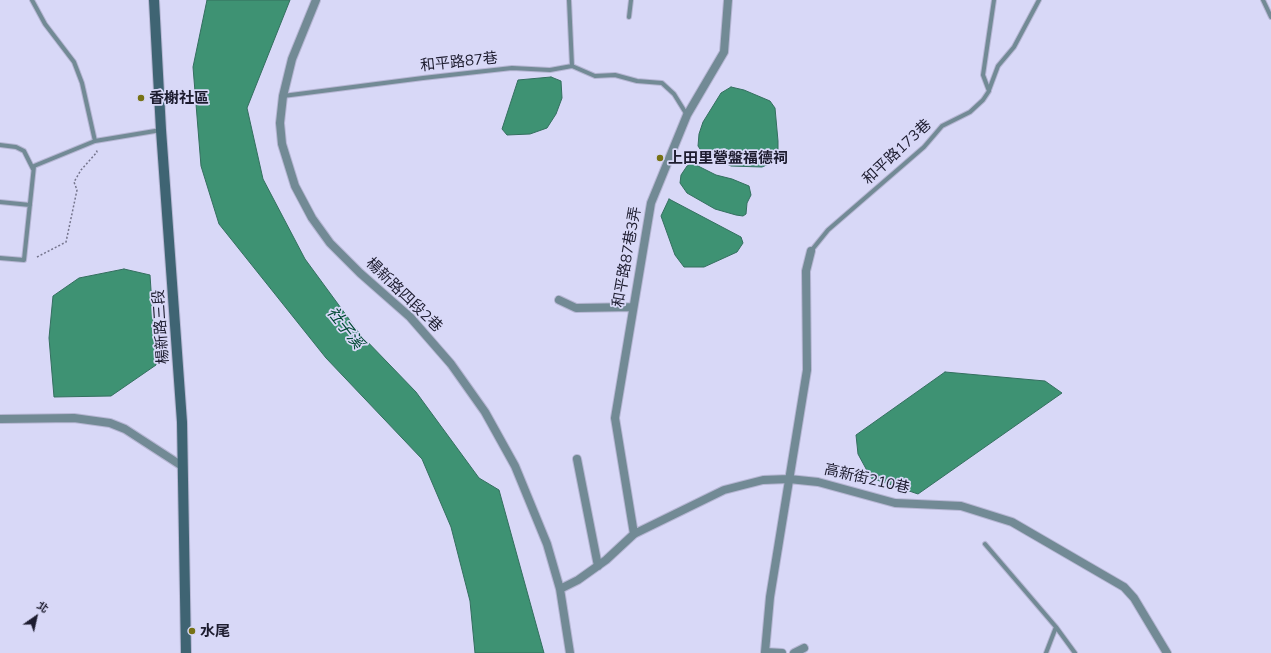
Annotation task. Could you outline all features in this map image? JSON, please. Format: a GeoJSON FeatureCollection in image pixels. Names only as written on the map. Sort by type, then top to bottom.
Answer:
{"type":"FeatureCollection","features":[{"type":"Feature","properties":{"kind":"main road","name":"楊新路三段"},"geometry":{"type":"LineString","coordinates":[[154,0],[161,130],[182,422],[186,653]]}},
{"type":"Feature","properties":{"kind":"street","name":"楊新路四段2巷"},"geometry":{"type":"LineString","coordinates":[[316,0],[292,59],[283,96],[280,123],[282,144],[295,186],[312,218],[330,243],[360,273],[410,317],[451,364],[485,412],[515,466],[547,544],[560,589],[570,653]]}},
{"type":"Feature","properties":{"kind":"street","name":"和平路87巷3弄"},"geometry":{"type":"LineString","coordinates":[[634,534],[615,418],[651,203],[687,115],[724,52],[728,0]]}},
{"type":"Feature","properties":{"kind":"street"},"geometry":{"type":"LineString","coordinates":[[782,653],[765,652],[770,597],[807,370],[806,271],[811,251]]}},
{"type":"Feature","properties":{"kind":"street"},"geometry":{"type":"LineString","coordinates":[[559,300],[576,308],[633,307]]}},
{"type":"Feature","properties":{"kind":"street"},"geometry":{"type":"LineString","coordinates":[[0,419],[74,418],[110,423],[124,429],[182,466]]}},
{"type":"Feature","properties":{"kind":"street"},"geometry":{"type":"LineString","coordinates":[[578,459],[598,566]]}},
{"type":"Feature","properties":{"kind":"street","name":"高新街210巷"},"geometry":{"type":"LineString","coordinates":[[560,589],[578,580],[598,566],[634,534],[724,490],[762,480],[789,479],[818,482],[895,503],[961,506],[1012,522],[1124,587],[1134,598],[1167,653]]}},
{"type":"Feature","properties":{"kind":"street"},"geometry":{"type":"LineString","coordinates":[[794,653],[804,648]]}},
{"type":"Feature","properties":{"kind":"lane"},"geometry":{"type":"LineString","coordinates":[[32,0],[45,24],[74,62],[82,83],[95,141]]}},
{"type":"Feature","properties":{"kind":"lane"},"geometry":{"type":"LineString","coordinates":[[569,0],[572,66],[595,76],[615,75],[637,81],[662,83],[674,94],[687,115]]}},
{"type":"Feature","properties":{"kind":"lane"},"geometry":{"type":"LineString","coordinates":[[629,17],[631,0]]}},
{"type":"Feature","properties":{"kind":"lane"},"geometry":{"type":"LineString","coordinates":[[989,91],[983,75],[994,0]]}},
{"type":"Feature","properties":{"kind":"lane"},"geometry":{"type":"LineString","coordinates":[[989,91],[998,66],[1014,47],[1039,0]]}},
{"type":"Feature","properties":{"kind":"lane"},"geometry":{"type":"LineString","coordinates":[[1263,0],[1271,17]]}},
{"type":"Feature","properties":{"kind":"lane","name":"和平路87巷"},"geometry":{"type":"LineString","coordinates":[[283,96],[512,68],[550,70],[572,66]]}},
{"type":"Feature","properties":{"kind":"lane","name":"和平路173巷"},"geometry":{"type":"LineString","coordinates":[[811,251],[828,230],[924,147],[942,126],[970,112],[983,100],[989,91]]}},
{"type":"Feature","properties":{"kind":"lane"},"geometry":{"type":"LineString","coordinates":[[0,258],[24,260],[34,166],[95,141],[161,130]]}},
{"type":"Feature","properties":{"kind":"lane"},"geometry":{"type":"LineString","coordinates":[[0,145],[16,147],[24,151],[32,165],[33,172]]}},
{"type":"Feature","properties":{"kind":"lane"},"geometry":{"type":"LineString","coordinates":[[0,202],[30,205]]}},
{"type":"Feature","properties":{"kind":"lane"},"geometry":{"type":"LineString","coordinates":[[986,544],[1056,627],[1075,653]]}},
{"type":"Feature","properties":{"kind":"lane"},"geometry":{"type":"LineString","coordinates":[[1046,653],[1056,627]]}},
{"type":"Feature","properties":{"kind":"path"},"geometry":{"type":"LineString","coordinates":[[37,257],[66,242],[77,190],[74,182],[81,170],[97,152],[95,141]]}},
{"type":"Feature","properties":{"kind":"water","name":"社子溪"},"geometry":{"type":"Polygon","coordinates":[[[207,0],[290,0],[247,108],[263,179],[305,259],[360,334],[416,392],[479,478],[499,490],[544,653],[475,653],[470,601],[451,527],[422,459],[326,358],[219,224],[201,166],[193,67],[207,0]]]}},
{"type":"Feature","properties":{"kind":"water"},"geometry":{"type":"Polygon","coordinates":[[[551,77],[561,81],[562,98],[556,114],[547,128],[530,134],[507,135],[502,129],[518,80],[551,77]]]}},
{"type":"Feature","properties":{"kind":"water"},"geometry":{"type":"Polygon","coordinates":[[[731,87],[744,90],[770,101],[775,108],[778,141],[776,161],[762,167],[731,166],[702,152],[698,146],[699,134],[703,122],[721,93],[731,87]]]}},
{"type":"Feature","properties":{"kind":"water"},"geometry":{"type":"Polygon","coordinates":[[[692,163],[716,175],[732,179],[749,186],[751,195],[747,203],[746,214],[743,216],[736,215],[715,209],[687,193],[680,183],[681,175],[687,166],[692,163]]]}},
{"type":"Feature","properties":{"kind":"water"},"geometry":{"type":"Polygon","coordinates":[[[669,199],[741,237],[743,243],[737,252],[704,267],[684,267],[675,255],[661,216],[669,199]]]}},
{"type":"Feature","properties":{"kind":"water"},"geometry":{"type":"Polygon","coordinates":[[[124,269],[150,275],[156,365],[111,396],[54,397],[49,338],[53,296],[79,278],[124,269]]]}},
{"type":"Feature","properties":{"kind":"water"},"geometry":{"type":"Polygon","coordinates":[[[945,372],[1045,381],[1062,393],[918,494],[871,478],[858,454],[856,435],[945,372]]]}},
{"type":"Feature","properties":{"kind":"place","name":"香榭社區"},"geometry":{"type":"Point","coordinates":[141,98]}},
{"type":"Feature","properties":{"kind":"place","name":"上田里營盤福德祠"},"geometry":{"type":"Point","coordinates":[660,158]}},
{"type":"Feature","properties":{"kind":"place","name":"水尾"},"geometry":{"type":"Point","coordinates":[192,631]}}]}
